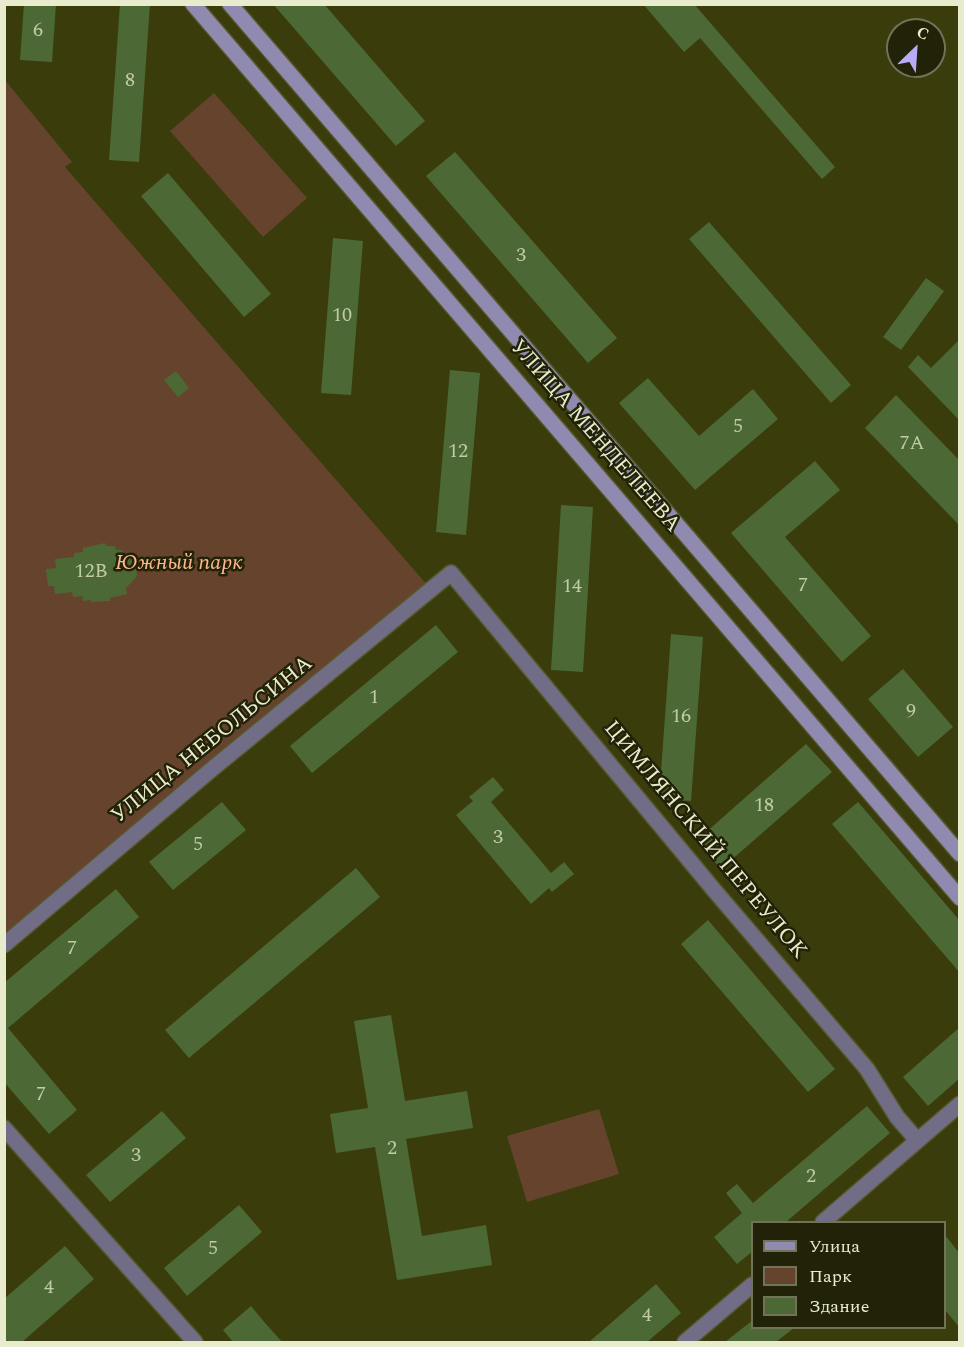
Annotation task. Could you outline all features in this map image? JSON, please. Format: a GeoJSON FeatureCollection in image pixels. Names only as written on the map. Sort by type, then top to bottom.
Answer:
{"type":"FeatureCollection","features":[{"type":"Feature","properties":{"kind":"street","name":"УЛИЦА МЕНДЕЛЕЕВА"},"geometry":{"type":"LineString","coordinates":[[230,4],[960,854]]}},
{"type":"Feature","properties":{"kind":"street","name":"УЛИЦА МЕНДЕЛЕЕВА"},"geometry":{"type":"LineString","coordinates":[[196,6],[960,898]]}},
{"type":"Feature","properties":{"kind":"street","name":"УЛИЦА НЕБОЛЬСИНА"},"geometry":{"type":"LineString","coordinates":[[4,945],[212,769],[451,573]]}},
{"type":"Feature","properties":{"kind":"street","name":"ЦИМЛЯНСКИЙ ПЕРЕУЛОК"},"geometry":{"type":"LineString","coordinates":[[451,573],[714,890],[867,1069],[897,1117],[916,1140]]}},
{"type":"Feature","properties":{"kind":"street"},"geometry":{"type":"LineString","coordinates":[[824,1221],[960,1104]]}},
{"type":"Feature","properties":{"kind":"street"},"geometry":{"type":"LineString","coordinates":[[4,1128],[195,1342]]}},
{"type":"Feature","properties":{"kind":"street"},"geometry":{"type":"LineString","coordinates":[[685,1342],[751,1287]]}},
{"type":"Feature","properties":{"kind":"green space","name":"Южный парк"},"geometry":{"type":"Polygon","coordinates":[[[4,79],[72,162],[65,167],[428,586],[4,937],[4,79]]]}},
{"type":"Feature","properties":{"kind":"green space"},"geometry":{"type":"Polygon","coordinates":[[[214,93],[307,198],[263,237],[170,131],[214,93]]]}},
{"type":"Feature","properties":{"kind":"green space"},"geometry":{"type":"Polygon","coordinates":[[[599,1109],[619,1174],[527,1202],[507,1136],[599,1109]]]}},
{"type":"Feature","properties":{"kind":"building"},"geometry":{"type":"Polygon","coordinates":[[[24,4],[56,4],[52,62],[20,60],[24,4]]]}},
{"type":"Feature","properties":{"kind":"building"},"geometry":{"type":"Polygon","coordinates":[[[120,4],[150,4],[139,162],[109,160],[120,4]]]}},
{"type":"Feature","properties":{"kind":"building"},"geometry":{"type":"Polygon","coordinates":[[[273,4],[324,4],[425,121],[396,146],[273,4]]]}},
{"type":"Feature","properties":{"kind":"building"},"geometry":{"type":"Polygon","coordinates":[[[643,4],[694,4],[835,167],[822,179],[700,38],[684,52],[643,4]]]}},
{"type":"Feature","properties":{"kind":"building"},"geometry":{"type":"Polygon","coordinates":[[[455,152],[617,338],[588,363],[426,176],[455,152]]]}},
{"type":"Feature","properties":{"kind":"building"},"geometry":{"type":"Polygon","coordinates":[[[168,173],[271,294],[244,317],[141,196],[168,173]]]}},
{"type":"Feature","properties":{"kind":"building"},"geometry":{"type":"Polygon","coordinates":[[[709,222],[851,385],[831,403],[689,239],[709,222]]]}},
{"type":"Feature","properties":{"kind":"building"},"geometry":{"type":"Polygon","coordinates":[[[333,238],[363,241],[351,395],[321,393],[333,238]]]}},
{"type":"Feature","properties":{"kind":"building"},"geometry":{"type":"Polygon","coordinates":[[[926,278],[944,291],[901,350],[883,337],[926,278]]]}},
{"type":"Feature","properties":{"kind":"building"},"geometry":{"type":"Polygon","coordinates":[[[960,339],[960,421],[908,367],[918,355],[931,368],[960,339]]]}},
{"type":"Feature","properties":{"kind":"building"},"geometry":{"type":"Polygon","coordinates":[[[450,370],[480,373],[466,535],[436,532],[450,370]]]}},
{"type":"Feature","properties":{"kind":"building"},"geometry":{"type":"Polygon","coordinates":[[[176,371],[189,388],[178,397],[164,380],[176,371]]]}},
{"type":"Feature","properties":{"kind":"building"},"geometry":{"type":"Polygon","coordinates":[[[648,378],[699,436],[753,389],[778,419],[695,490],[619,403],[648,378]]]}},
{"type":"Feature","properties":{"kind":"building"},"geometry":{"type":"Polygon","coordinates":[[[896,395],[960,461],[960,526],[865,428],[896,395]]]}},
{"type":"Feature","properties":{"kind":"building"},"geometry":{"type":"Polygon","coordinates":[[[815,461],[840,490],[785,537],[871,636],[842,662],[731,533],[815,461]]]}},
{"type":"Feature","properties":{"kind":"building"},"geometry":{"type":"Polygon","coordinates":[[[561,505],[593,507],[583,672],[551,670],[561,505]]]}},
{"type":"Feature","properties":{"kind":"building"},"geometry":{"type":"Polygon","coordinates":[[[105,543],[106,546],[115,546],[116,550],[122,550],[135,562],[137,576],[126,588],[127,594],[110,598],[110,601],[91,602],[91,600],[83,601],[82,596],[73,597],[72,592],[55,594],[54,586],[48,586],[46,569],[56,568],[55,559],[74,557],[74,553],[83,552],[83,548],[105,543]]]}},
{"type":"Feature","properties":{"kind":"building"},"geometry":{"type":"Polygon","coordinates":[[[436,625],[458,652],[312,773],[290,746],[436,625]]]}},
{"type":"Feature","properties":{"kind":"building"},"geometry":{"type":"Polygon","coordinates":[[[671,634],[703,637],[691,801],[659,799],[671,634]]]}},
{"type":"Feature","properties":{"kind":"building"},"geometry":{"type":"Polygon","coordinates":[[[903,669],[953,727],[918,757],[868,699],[903,669]]]}},
{"type":"Feature","properties":{"kind":"building"},"geometry":{"type":"Polygon","coordinates":[[[806,744],[832,772],[721,869],[696,841],[806,744]]]}},
{"type":"Feature","properties":{"kind":"building"},"geometry":{"type":"Polygon","coordinates":[[[493,777],[504,790],[491,802],[551,873],[564,862],[574,874],[552,892],[549,888],[531,904],[456,815],[473,801],[469,797],[493,777]]]}},
{"type":"Feature","properties":{"kind":"building"},"geometry":{"type":"Polygon","coordinates":[[[222,802],[246,830],[173,890],[149,862],[222,802]]]}},
{"type":"Feature","properties":{"kind":"building"},"geometry":{"type":"Polygon","coordinates":[[[858,802],[960,921],[960,973],[832,824],[858,802]]]}},
{"type":"Feature","properties":{"kind":"building"},"geometry":{"type":"Polygon","coordinates":[[[356,868],[380,897],[189,1058],[165,1030],[356,868]]]}},
{"type":"Feature","properties":{"kind":"building"},"geometry":{"type":"Polygon","coordinates":[[[116,889],[139,917],[8,1028],[77,1110],[49,1134],[4,1082],[4,983],[116,889]]]}},
{"type":"Feature","properties":{"kind":"building"},"geometry":{"type":"Polygon","coordinates":[[[708,920],[835,1069],[808,1092],[681,944],[708,920]]]}},
{"type":"Feature","properties":{"kind":"building"},"geometry":{"type":"Polygon","coordinates":[[[391,1015],[405,1101],[467,1091],[473,1128],[406,1139],[422,1236],[486,1225],[492,1265],[397,1280],[375,1147],[336,1153],[330,1114],[368,1108],[354,1021],[391,1015]]]}},
{"type":"Feature","properties":{"kind":"building"},"geometry":{"type":"Polygon","coordinates":[[[960,1027],[960,1078],[928,1106],[903,1077],[960,1027]]]}},
{"type":"Feature","properties":{"kind":"building"},"geometry":{"type":"Polygon","coordinates":[[[867,1106],[890,1133],[787,1221],[751,1221],[751,1253],[737,1264],[714,1237],[742,1213],[726,1193],[737,1184],[753,1203],[867,1106]]]}},
{"type":"Feature","properties":{"kind":"building"},"geometry":{"type":"Polygon","coordinates":[[[162,1111],[186,1138],[110,1202],[86,1175],[162,1111]]]}},
{"type":"Feature","properties":{"kind":"building"},"geometry":{"type":"Polygon","coordinates":[[[239,1205],[262,1232],[187,1296],[164,1268],[239,1205]]]}},
{"type":"Feature","properties":{"kind":"building"},"geometry":{"type":"Polygon","coordinates":[[[946,1236],[960,1254],[960,1328],[946,1311],[946,1236]]]}},
{"type":"Feature","properties":{"kind":"building"},"geometry":{"type":"Polygon","coordinates":[[[65,1246],[94,1279],[22,1342],[4,1342],[4,1299],[65,1246]]]}},
{"type":"Feature","properties":{"kind":"building"},"geometry":{"type":"Polygon","coordinates":[[[656,1284],[681,1313],[647,1342],[589,1342],[656,1284]]]}},
{"type":"Feature","properties":{"kind":"building"},"geometry":{"type":"Polygon","coordinates":[[[251,1306],[282,1342],[233,1342],[223,1330],[251,1306]]]}},
{"type":"Feature","properties":{"kind":"building"},"geometry":{"type":"Polygon","coordinates":[[[751,1322],[751,1329],[793,1329],[776,1342],[725,1342],[751,1322]]]}}]}
